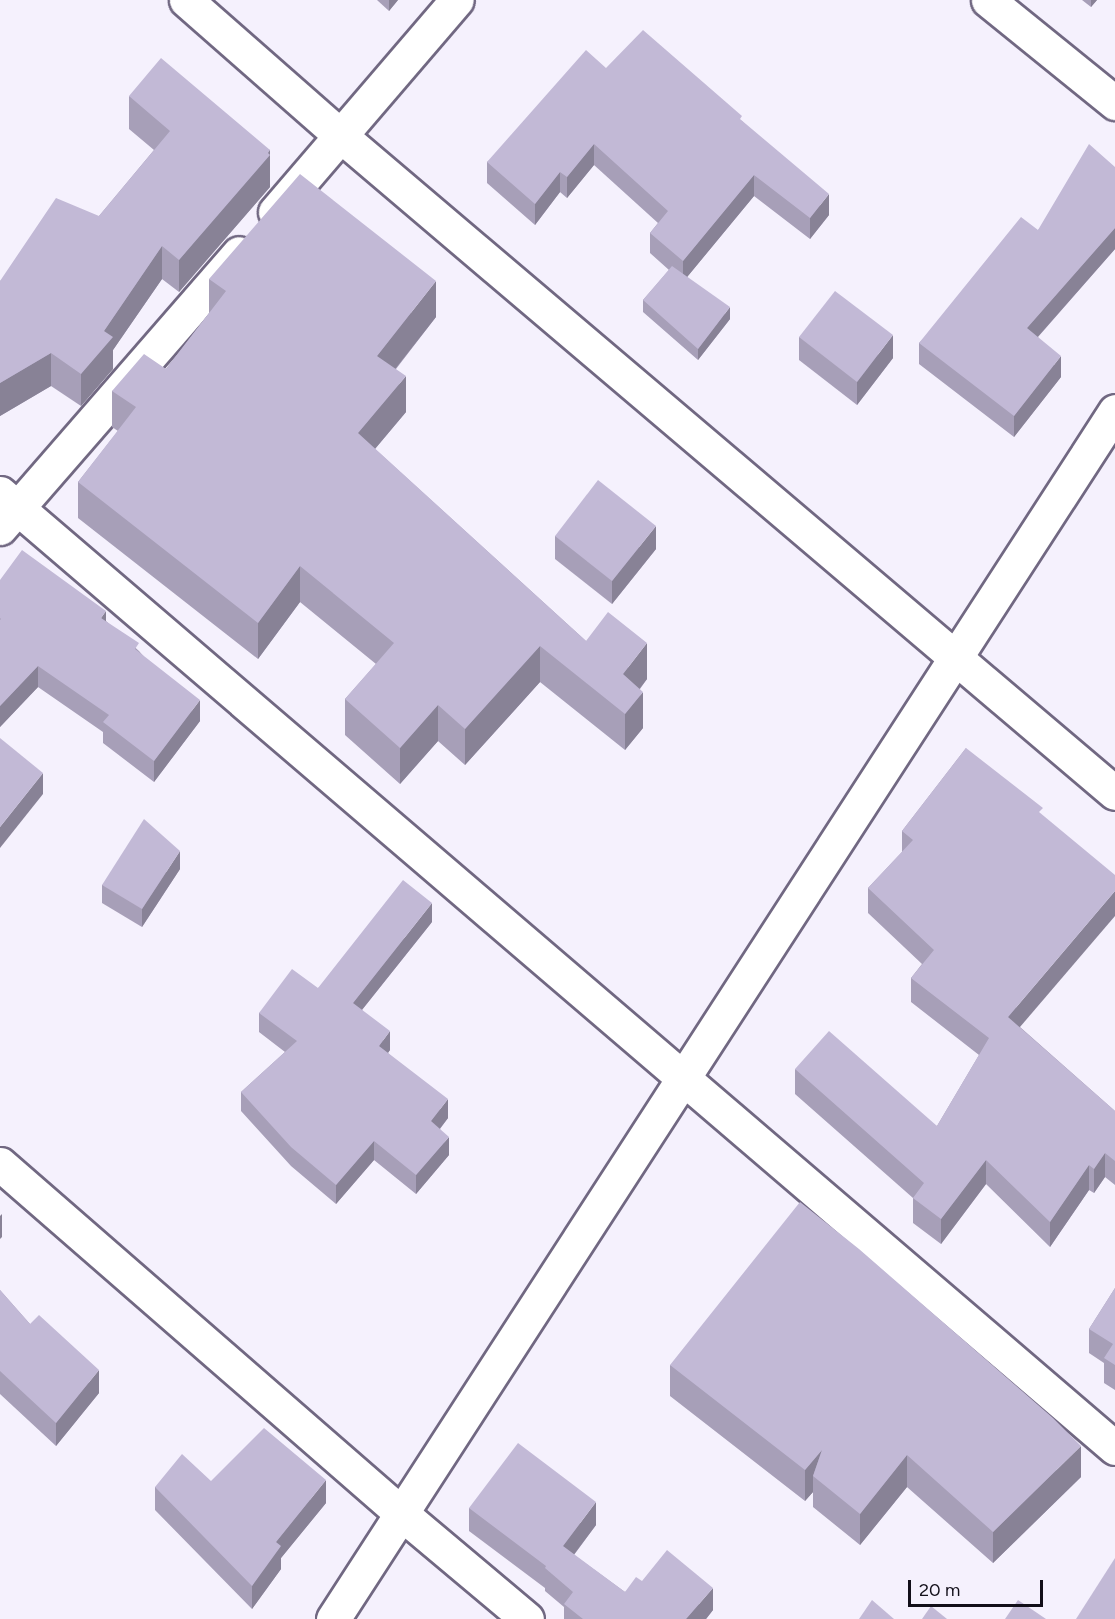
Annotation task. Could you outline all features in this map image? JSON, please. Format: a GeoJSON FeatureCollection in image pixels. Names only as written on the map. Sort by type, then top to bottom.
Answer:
{"type":"FeatureCollection","features":[{"type":"Feature","properties":{"kind":"street"},"geometry":{"type":"LineString","coordinates":[[186,0],[341,136],[1115,792]]}},
{"type":"Feature","properties":{"kind":"street"},"geometry":{"type":"LineString","coordinates":[[457,0],[341,136],[6,509],[682,1078],[1115,1448]]}},
{"type":"Feature","properties":{"kind":"street"},"geometry":{"type":"LineString","coordinates":[[988,0],[1115,104]]}},
{"type":"Feature","properties":{"kind":"street"},"geometry":{"type":"LineString","coordinates":[[333,1619],[1115,411]]}},
{"type":"Feature","properties":{"kind":"street"},"geometry":{"type":"LineString","coordinates":[[0,1164],[402,1514],[527,1619]]}},
{"type":"Feature","properties":{"kind":"building"},"geometry":{"type":"Polygon","coordinates":[[[643,30],[742,116],[740,119],[829,194],[810,218],[754,175],[683,261],[650,233],[668,211],[594,144],[567,177],[560,172],[535,204],[487,162],[586,50],[606,68],[643,30]]]}},
{"type":"Feature","properties":{"kind":"building"},"geometry":{"type":"Polygon","coordinates":[[[161,58],[270,150],[268,153],[270,155],[179,260],[162,246],[104,331],[113,337],[81,374],[51,353],[0,383],[0,281],[56,198],[99,216],[170,131],[129,96],[161,58]]]}},
{"type":"Feature","properties":{"kind":"building"},"geometry":{"type":"Polygon","coordinates":[[[1089,144],[1115,167],[1115,228],[1027,328],[1061,356],[1014,416],[919,343],[1021,217],[1038,230],[1089,144]]]}},
{"type":"Feature","properties":{"kind":"building"},"geometry":{"type":"Polygon","coordinates":[[[300,174],[436,281],[377,356],[406,376],[358,433],[586,641],[608,612],[647,643],[623,674],[643,692],[625,714],[540,646],[465,729],[438,705],[400,748],[345,699],[394,643],[300,566],[258,623],[78,482],[136,407],[112,391],[144,354],[166,369],[226,291],[209,279],[300,174]]]}},
{"type":"Feature","properties":{"kind":"building"},"geometry":{"type":"Polygon","coordinates":[[[672,266],[730,307],[698,349],[643,300],[672,266]]]}},
{"type":"Feature","properties":{"kind":"building"},"geometry":{"type":"Polygon","coordinates":[[[835,291],[893,335],[857,382],[799,337],[835,291]]]}},
{"type":"Feature","properties":{"kind":"building"},"geometry":{"type":"Polygon","coordinates":[[[598,480],[656,526],[612,581],[555,536],[598,480]]]}},
{"type":"Feature","properties":{"kind":"building"},"geometry":{"type":"Polygon","coordinates":[[[22,550],[106,611],[101,618],[139,643],[135,649],[200,700],[154,761],[103,722],[109,715],[38,666],[0,706],[0,580],[22,550]]]}},
{"type":"Feature","properties":{"kind":"building"},"geometry":{"type":"Polygon","coordinates":[[[0,738],[43,773],[0,827],[0,738]]]}},
{"type":"Feature","properties":{"kind":"building"},"geometry":{"type":"Polygon","coordinates":[[[966,748],[1043,808],[1039,812],[1115,875],[1115,891],[1008,1017],[1115,1111],[1115,1161],[1105,1153],[1094,1169],[1089,1165],[1050,1222],[986,1160],[941,1219],[913,1198],[924,1183],[795,1069],[829,1031],[937,1126],[989,1038],[911,978],[934,950],[868,888],[913,840],[902,831],[966,748]]]}},
{"type":"Feature","properties":{"kind":"building"},"geometry":{"type":"Polygon","coordinates":[[[144,819],[180,851],[142,909],[102,885],[144,819]]]}},
{"type":"Feature","properties":{"kind":"building"},"geometry":{"type":"Polygon","coordinates":[[[403,880],[432,903],[353,1003],[390,1031],[379,1046],[448,1099],[431,1121],[449,1137],[416,1175],[374,1141],[336,1185],[291,1147],[241,1092],[297,1041],[259,1013],[292,969],[318,988],[403,880]]]}},
{"type":"Feature","properties":{"kind":"building"},"geometry":{"type":"Polygon","coordinates":[[[800,1202],[859,1249],[1053,1418],[1081,1446],[993,1532],[907,1455],[860,1514],[813,1476],[822,1450],[805,1470],[670,1365],[800,1202]]]}},
{"type":"Feature","properties":{"kind":"building"},"geometry":{"type":"Polygon","coordinates":[[[1115,1288],[1115,1365],[1104,1358],[1113,1344],[1089,1329],[1115,1288]]]}},
{"type":"Feature","properties":{"kind":"building"},"geometry":{"type":"Polygon","coordinates":[[[0,1290],[30,1324],[39,1315],[99,1370],[56,1423],[0,1371],[0,1290]]]}},
{"type":"Feature","properties":{"kind":"building"},"geometry":{"type":"Polygon","coordinates":[[[264,1428],[326,1480],[276,1542],[281,1546],[252,1586],[155,1487],[182,1454],[211,1481],[264,1428]]]}},
{"type":"Feature","properties":{"kind":"building"},"geometry":{"type":"Polygon","coordinates":[[[518,1443],[596,1502],[563,1546],[625,1592],[636,1577],[642,1581],[667,1550],[713,1588],[686,1619],[583,1619],[564,1604],[573,1592],[545,1568],[546,1566],[469,1508],[518,1443]]]}},
{"type":"Feature","properties":{"kind":"building"},"geometry":{"type":"Polygon","coordinates":[[[1115,1558],[1115,1619],[1076,1619],[1115,1558]]]}},
{"type":"Feature","properties":{"kind":"building"},"geometry":{"type":"Polygon","coordinates":[[[872,1600],[894,1619],[859,1619],[872,1600]]]}},
{"type":"Feature","properties":{"kind":"building"},"geometry":{"type":"Polygon","coordinates":[[[1018,1600],[1046,1619],[1005,1619],[1018,1600]]]}},
{"type":"Feature","properties":{"kind":"building"},"geometry":{"type":"Polygon","coordinates":[[[931,1606],[947,1619],[922,1619],[931,1606]]]}}]}
